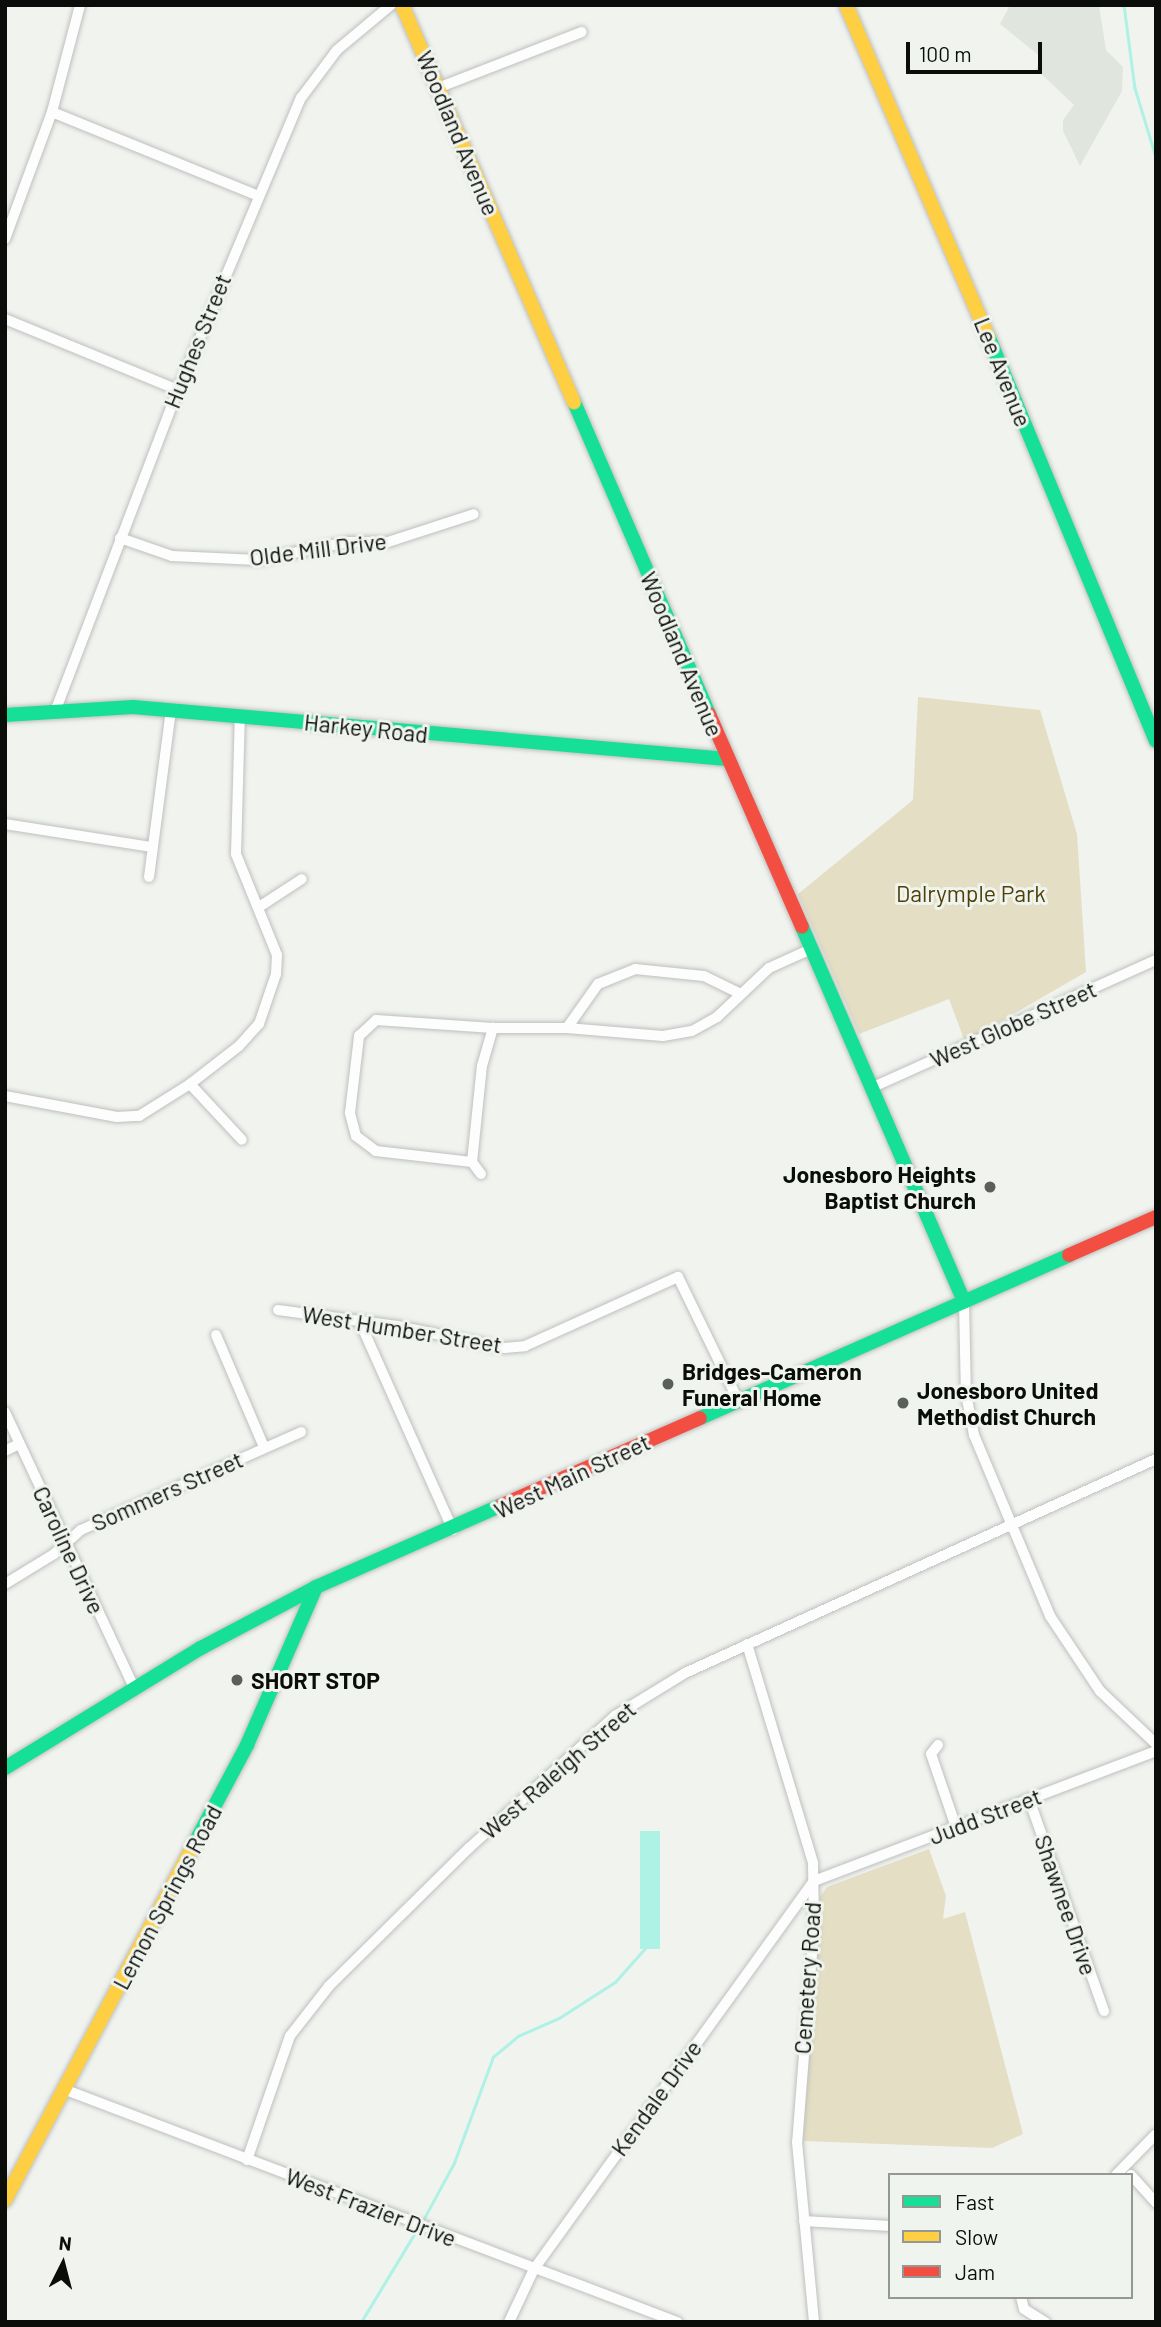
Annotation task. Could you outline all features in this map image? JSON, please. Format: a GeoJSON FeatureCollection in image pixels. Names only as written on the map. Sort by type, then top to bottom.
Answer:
{"type":"FeatureCollection","features":[{"type":"Feature","properties":{"kind":"street"},"geometry":{"type":"LineString","coordinates":[[5,239],[52,112],[80,5]]}},
{"type":"Feature","properties":{"kind":"street","name":"Hughes Street"},"geometry":{"type":"LineString","coordinates":[[56,709],[177,390],[256,195],[312,80],[337,50],[391,5]]}},
{"type":"Feature","properties":{"kind":"street","name":"Woodland Avenue"},"geometry":{"type":"LineString","coordinates":[[401,5],[440,87],[727,759],[964,1302]]}},
{"type":"Feature","properties":{"kind":"street","name":"Lee Avenue"},"geometry":{"type":"LineString","coordinates":[[846,5],[871,55],[1156,741]]}},
{"type":"Feature","properties":{"kind":"street"},"geometry":{"type":"LineString","coordinates":[[440,87],[582,32]]}},
{"type":"Feature","properties":{"kind":"street"},"geometry":{"type":"LineString","coordinates":[[52,112],[256,195]]}},
{"type":"Feature","properties":{"kind":"street"},"geometry":{"type":"LineString","coordinates":[[5,319],[177,390]]}},
{"type":"Feature","properties":{"kind":"street","name":"Olde Mill Drive"},"geometry":{"type":"LineString","coordinates":[[120,538],[172,556],[258,560],[348,542],[388,542],[474,514]]}},
{"type":"Feature","properties":{"kind":"street","name":"Harkey Road"},"geometry":{"type":"LineString","coordinates":[[5,715],[56,709],[171,710],[727,759]]}},
{"type":"Feature","properties":{"kind":"street"},"geometry":{"type":"LineString","coordinates":[[149,877],[171,710]]}},
{"type":"Feature","properties":{"kind":"street"},"geometry":{"type":"LineString","coordinates":[[5,1096],[128,1118],[150,1111],[190,1084],[244,1041],[266,1011],[277,955],[259,907],[240,874],[236,854],[240,715]]}},
{"type":"Feature","properties":{"kind":"street"},"geometry":{"type":"LineString","coordinates":[[5,824],[152,847]]}},
{"type":"Feature","properties":{"kind":"street"},"geometry":{"type":"LineString","coordinates":[[259,907],[302,879]]}},
{"type":"Feature","properties":{"kind":"street"},"geometry":{"type":"LineString","coordinates":[[472,1162],[376,1151],[356,1136],[350,1112],[359,1036],[376,1020],[493,1028],[567,1028],[663,1036],[692,1031],[717,1017],[769,968],[811,950]]}},
{"type":"Feature","properties":{"kind":"street","name":"West Globe Street"},"geometry":{"type":"LineString","coordinates":[[871,1088],[1156,960]]}},
{"type":"Feature","properties":{"kind":"street"},"geometry":{"type":"LineString","coordinates":[[567,1028],[598,984],[635,969],[704,976],[741,994]]}},
{"type":"Feature","properties":{"kind":"street"},"geometry":{"type":"LineString","coordinates":[[481,1174],[472,1162],[482,1066],[493,1028]]}},
{"type":"Feature","properties":{"kind":"street"},"geometry":{"type":"LineString","coordinates":[[190,1084],[242,1140]]}},
{"type":"Feature","properties":{"kind":"street","name":"West Main Street"},"geometry":{"type":"LineString","coordinates":[[5,1768],[134,1687],[316,1587],[453,1530],[738,1400],[1156,1217]]}},
{"type":"Feature","properties":{"kind":"street","name":"West Humber Street"},"geometry":{"type":"LineString","coordinates":[[278,1310],[359,1320],[468,1343],[524,1346],[678,1277],[738,1400]]}},
{"type":"Feature","properties":{"kind":"street"},"geometry":{"type":"LineString","coordinates":[[964,1302],[966,1394],[973,1432],[1010,1524],[1050,1616],[1076,1659],[1100,1691],[1156,1744]]}},
{"type":"Feature","properties":{"kind":"street"},"geometry":{"type":"LineString","coordinates":[[359,1320],[453,1530]]}},
{"type":"Feature","properties":{"kind":"street"},"geometry":{"type":"LineString","coordinates":[[216,1335],[264,1447]]}},
{"type":"Feature","properties":{"kind":"street","name":"Caroline Drive"},"geometry":{"type":"LineString","coordinates":[[5,1412],[134,1687]]}},
{"type":"Feature","properties":{"kind":"street","name":"Sommers Street"},"geometry":{"type":"LineString","coordinates":[[5,1584],[66,1544],[81,1530],[301,1432]]}},
{"type":"Feature","properties":{"kind":"street"},"geometry":{"type":"LineString","coordinates":[[5,1451],[19,1444]]}},
{"type":"Feature","properties":{"kind":"street","name":"West Raleigh Street"},"geometry":{"type":"LineString","coordinates":[[247,2160],[290,2036],[329,1986],[469,1848],[615,1716],[685,1673],[1156,1459]]}},
{"type":"Feature","properties":{"kind":"street","name":"Lemon Springs Road"},"geometry":{"type":"LineString","coordinates":[[5,2200],[66,2090],[247,1745],[316,1587]]}},
{"type":"Feature","properties":{"kind":"street","name":"Cemetery Road"},"geometry":{"type":"LineString","coordinates":[[747,1644],[807,1835],[814,1881],[814,1927],[798,2108],[804,2221],[814,2322]]}},
{"type":"Feature","properties":{"kind":"street"},"geometry":{"type":"LineString","coordinates":[[938,1745],[931,1754],[956,1827]]}},
{"type":"Feature","properties":{"kind":"street","name":"Judd Street"},"geometry":{"type":"LineString","coordinates":[[814,1881],[1156,1751]]}},
{"type":"Feature","properties":{"kind":"street","name":"Shawnee Drive"},"geometry":{"type":"LineString","coordinates":[[1029,1799],[1104,2011]]}},
{"type":"Feature","properties":{"kind":"street","name":"Kendale Drive"},"geometry":{"type":"LineString","coordinates":[[509,2322],[534,2269],[814,1881]]}},
{"type":"Feature","properties":{"kind":"street","name":"West Frazier Drive"},"geometry":{"type":"LineString","coordinates":[[66,2090],[677,2322]]}},
{"type":"Feature","properties":{"kind":"street"},"geometry":{"type":"LineString","coordinates":[[1125,2173],[1156,2134]]}},
{"type":"Feature","properties":{"kind":"street"},"geometry":{"type":"LineString","coordinates":[[1133,2181],[1156,2203]]}},
{"type":"Feature","properties":{"kind":"street"},"geometry":{"type":"LineString","coordinates":[[804,2221],[888,2226]]}},
{"type":"Feature","properties":{"kind":"street"},"geometry":{"type":"LineString","coordinates":[[1022,2299],[1024,2309],[1045,2322]]}},
{"type":"Feature","properties":{"kind":"shaded area"},"geometry":{"type":"Polygon","coordinates":[[[1010,5],[1099,5],[1106,50],[1123,67],[1122,91],[1080,166],[1063,131],[1063,120],[1074,105],[1036,69],[1042,58],[1000,24],[1010,5]]]}},
{"type":"Feature","properties":{"kind":"green space","name":"Dalrymple Park"},"geometry":{"type":"Polygon","coordinates":[[[918,697],[1040,710],[1077,834],[1086,972],[965,1042],[949,999],[859,1034],[798,894],[913,800],[918,697]]]}},
{"type":"Feature","properties":{"kind":"green space"},"geometry":{"type":"Polygon","coordinates":[[[929,1849],[946,1896],[943,1919],[965,1912],[1023,2134],[992,2148],[803,2141],[820,1897],[827,1887],[929,1849]]]}},
{"type":"Feature","properties":{"kind":"water"},"geometry":{"type":"Polygon","coordinates":[[[640,1831],[660,1831],[660,1949],[640,1949],[640,1831]]]}},
{"type":"Feature","properties":{"kind":"waterway"},"geometry":{"type":"LineString","coordinates":[[1124,5],[1135,88],[1156,157]]}},
{"type":"Feature","properties":{"kind":"waterway"},"geometry":{"type":"LineString","coordinates":[[422,2222],[454,2163],[493,2057],[518,2036],[559,2018],[615,1982],[647,1946]]}},
{"type":"Feature","properties":{"kind":"waterway"},"geometry":{"type":"LineString","coordinates":[[361,2322],[418,2228]]}},
{"type":"Feature","properties":{"kind":"traffic: fast"},"geometry":{"type":"LineString","coordinates":[[989,338],[1156,741]]}},
{"type":"Feature","properties":{"kind":"traffic: fast"},"geometry":{"type":"LineString","coordinates":[[574,402],[709,714]]}},
{"type":"Feature","properties":{"kind":"traffic: fast"},"geometry":{"type":"LineString","coordinates":[[5,715],[133,707],[727,759]]}},
{"type":"Feature","properties":{"kind":"traffic: fast"},"geometry":{"type":"LineString","coordinates":[[802,927],[964,1302]]}},
{"type":"Feature","properties":{"kind":"traffic: fast"},"geometry":{"type":"LineString","coordinates":[[700,1418],[1069,1255]]}},
{"type":"Feature","properties":{"kind":"traffic: fast"},"geometry":{"type":"LineString","coordinates":[[5,1768],[201,1648],[316,1587],[502,1505]]}},
{"type":"Feature","properties":{"kind":"traffic: fast"},"geometry":{"type":"LineString","coordinates":[[191,1850],[247,1745],[316,1587]]}},
{"type":"Feature","properties":{"kind":"traffic: slow"},"geometry":{"type":"LineString","coordinates":[[402,5],[574,402]]}},
{"type":"Feature","properties":{"kind":"traffic: slow"},"geometry":{"type":"LineString","coordinates":[[846,5],[989,338]]}},
{"type":"Feature","properties":{"kind":"traffic: slow"},"geometry":{"type":"LineString","coordinates":[[5,2200],[191,1850]]}},
{"type":"Feature","properties":{"kind":"traffic: jam"},"geometry":{"type":"LineString","coordinates":[[709,714],[802,927]]}},
{"type":"Feature","properties":{"kind":"traffic: jam"},"geometry":{"type":"LineString","coordinates":[[1069,1255],[1156,1217]]}},
{"type":"Feature","properties":{"kind":"traffic: jam"},"geometry":{"type":"LineString","coordinates":[[502,1505],[700,1418]]}},
{"type":"Feature","properties":{"kind":"place","name":"Jonesboro Heights Baptist Church"},"geometry":{"type":"Point","coordinates":[990,1187]}},
{"type":"Feature","properties":{"kind":"place","name":"Bridges-Cameron Funeral Home"},"geometry":{"type":"Point","coordinates":[668,1384]}},
{"type":"Feature","properties":{"kind":"place","name":"Jonesboro United Methodist Church"},"geometry":{"type":"Point","coordinates":[903,1403]}},
{"type":"Feature","properties":{"kind":"place","name":"SHORT STOP"},"geometry":{"type":"Point","coordinates":[237,1680]}}]}
